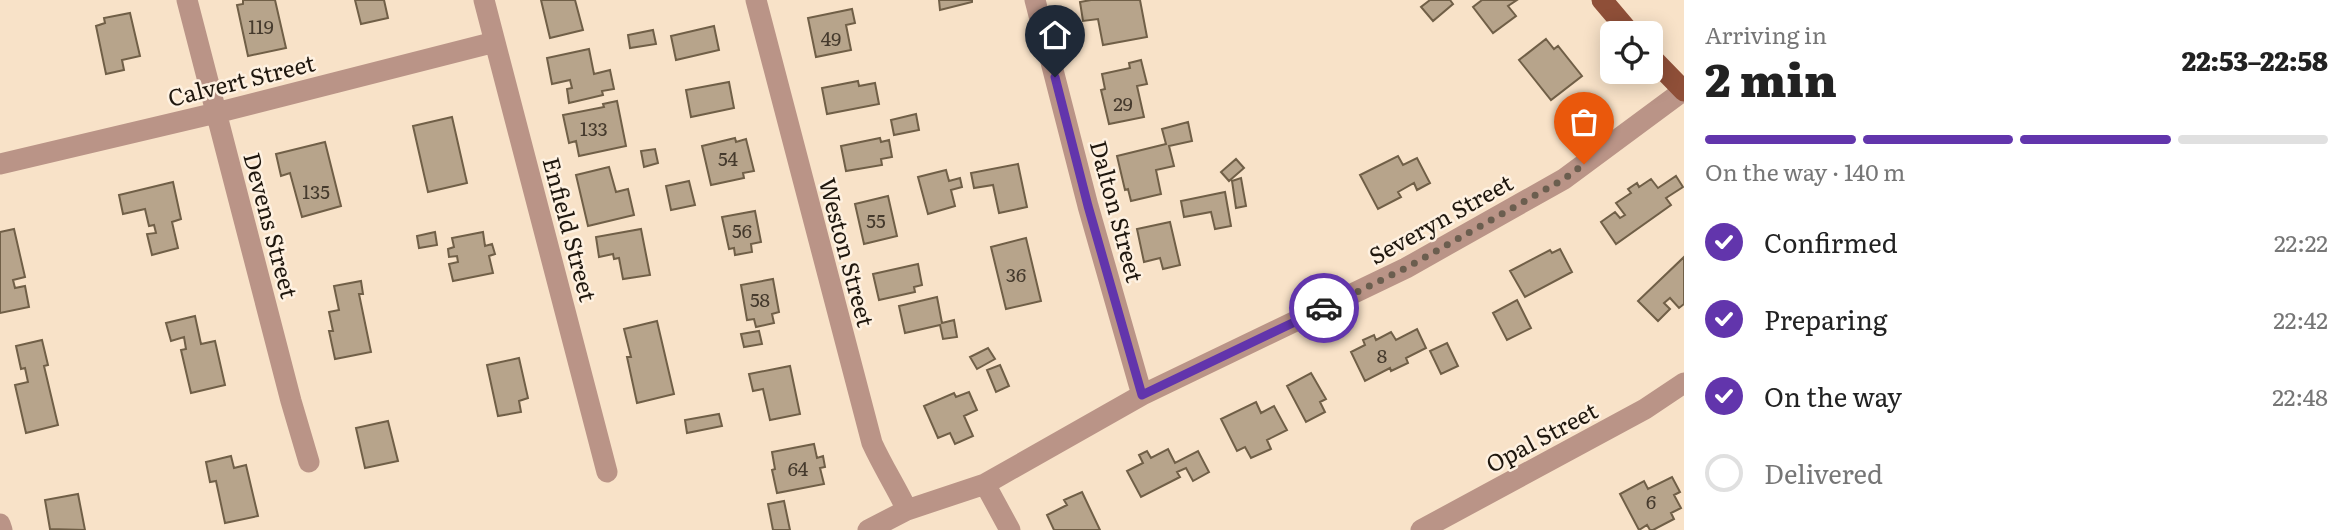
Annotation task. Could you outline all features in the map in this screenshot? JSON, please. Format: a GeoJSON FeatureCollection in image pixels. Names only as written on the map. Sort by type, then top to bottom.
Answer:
{"type":"FeatureCollection","features":[{"type":"Feature","properties":{"kind":"main road"},"geometry":{"type":"LineString","coordinates":[[1602,0],[1620,21]]}},
{"type":"Feature","properties":{"kind":"main road"},"geometry":{"type":"LineString","coordinates":[[1663,69],[1684,91]]}},
{"type":"Feature","properties":{"kind":"street","name":"Devens Street"},"geometry":{"type":"LineString","coordinates":[[187,0],[309,462]]}},
{"type":"Feature","properties":{"kind":"street","name":"Enfield Street"},"geometry":{"type":"LineString","coordinates":[[484,0],[607,472]]}},
{"type":"Feature","properties":{"kind":"street","name":"Weston Street"},"geometry":{"type":"LineString","coordinates":[[757,0],[872,443],[907,510]]}},
{"type":"Feature","properties":{"kind":"street","name":"Dalton Street"},"geometry":{"type":"LineString","coordinates":[[1035,0],[1088,206],[1142,395]]}},
{"type":"Feature","properties":{"kind":"street","name":"Calvert Street"},"geometry":{"type":"LineString","coordinates":[[0,164],[216,113],[495,42]]}},
{"type":"Feature","properties":{"kind":"street","name":"Severyn Street"},"geometry":{"type":"LineString","coordinates":[[868,530],[907,510],[985,484],[1142,395],[1406,268],[1564,179],[1684,91]]}},
{"type":"Feature","properties":{"kind":"street","name":"Opal Street"},"geometry":{"type":"LineString","coordinates":[[1420,530],[1645,409],[1684,383]]}},
{"type":"Feature","properties":{"kind":"street"},"geometry":{"type":"LineString","coordinates":[[985,484],[1010,530]]}},
{"type":"Feature","properties":{"kind":"street"},"geometry":{"type":"LineString","coordinates":[[0,524],[2,530]]}},
{"type":"Feature","properties":{"kind":"building"},"geometry":{"type":"Polygon","coordinates":[[[243,0],[275,0],[286,48],[248,56],[237,5],[243,4],[243,0]]]}},
{"type":"Feature","properties":{"kind":"building"},"geometry":{"type":"Polygon","coordinates":[[[355,0],[384,0],[388,18],[361,24],[355,0]]]}},
{"type":"Feature","properties":{"kind":"building"},"geometry":{"type":"Polygon","coordinates":[[[541,0],[575,0],[583,30],[550,38],[541,0]]]}},
{"type":"Feature","properties":{"kind":"building"},"geometry":{"type":"Polygon","coordinates":[[[939,0],[972,0],[972,2],[940,10],[939,0]]]}},
{"type":"Feature","properties":{"kind":"building"},"geometry":{"type":"Polygon","coordinates":[[[1140,0],[1147,37],[1103,45],[1098,19],[1083,21],[1080,2],[1140,0]]]}},
{"type":"Feature","properties":{"kind":"building"},"geometry":{"type":"Polygon","coordinates":[[[1430,0],[1450,0],[1453,4],[1433,21],[1421,7],[1430,0]]]}},
{"type":"Feature","properties":{"kind":"building"},"geometry":{"type":"Polygon","coordinates":[[[1482,0],[1517,0],[1508,6],[1516,16],[1493,33],[1473,7],[1482,0]]]}},
{"type":"Feature","properties":{"kind":"building"},"geometry":{"type":"Polygon","coordinates":[[[852,9],[855,23],[846,25],[851,50],[816,57],[808,18],[852,9]]]}},
{"type":"Feature","properties":{"kind":"building"},"geometry":{"type":"Polygon","coordinates":[[[130,13],[140,56],[122,60],[124,70],[106,74],[96,26],[105,23],[104,18],[130,13]]]}},
{"type":"Feature","properties":{"kind":"building"},"geometry":{"type":"Polygon","coordinates":[[[714,26],[719,50],[676,60],[671,36],[714,26]]]}},
{"type":"Feature","properties":{"kind":"building"},"geometry":{"type":"Polygon","coordinates":[[[653,30],[656,44],[630,48],[628,35],[653,30]]]}},
{"type":"Feature","properties":{"kind":"building"},"geometry":{"type":"Polygon","coordinates":[[[1546,39],[1554,49],[1558,46],[1582,76],[1551,100],[1519,60],[1546,39]]]}},
{"type":"Feature","properties":{"kind":"building"},"geometry":{"type":"Polygon","coordinates":[[[589,49],[594,74],[610,70],[614,89],[602,91],[603,95],[569,103],[567,89],[572,88],[570,80],[552,84],[547,58],[589,49]]]}},
{"type":"Feature","properties":{"kind":"building"},"geometry":{"type":"Polygon","coordinates":[[[1141,60],[1147,84],[1137,86],[1144,117],[1109,124],[1101,90],[1105,89],[1102,74],[1130,68],[1129,63],[1141,60]]]}},
{"type":"Feature","properties":{"kind":"building"},"geometry":{"type":"Polygon","coordinates":[[[858,81],[859,86],[875,83],[879,104],[827,114],[822,88],[858,81]]]}},
{"type":"Feature","properties":{"kind":"building"},"geometry":{"type":"Polygon","coordinates":[[[729,82],[734,108],[691,117],[686,90],[729,82]]]}},
{"type":"Feature","properties":{"kind":"building"},"geometry":{"type":"Polygon","coordinates":[[[617,101],[626,146],[579,156],[576,141],[569,143],[563,115],[604,107],[603,104],[617,101]]]}},
{"type":"Feature","properties":{"kind":"building"},"geometry":{"type":"Polygon","coordinates":[[[916,114],[919,130],[894,135],[891,120],[916,114]]]}},
{"type":"Feature","properties":{"kind":"building"},"geometry":{"type":"Polygon","coordinates":[[[452,117],[467,183],[428,192],[413,126],[452,117]]]}},
{"type":"Feature","properties":{"kind":"building"},"geometry":{"type":"Polygon","coordinates":[[[1188,122],[1192,141],[1169,146],[1174,166],[1156,170],[1161,194],[1131,201],[1128,189],[1125,190],[1117,156],[1166,144],[1162,129],[1188,122]]]}},
{"type":"Feature","properties":{"kind":"building"},"geometry":{"type":"Polygon","coordinates":[[[735,138],[736,142],[746,139],[754,171],[743,173],[744,178],[711,185],[702,146],[735,138]]]}},
{"type":"Feature","properties":{"kind":"building"},"geometry":{"type":"Polygon","coordinates":[[[880,138],[881,142],[889,140],[892,157],[881,159],[882,165],[846,171],[841,146],[880,138]]]}},
{"type":"Feature","properties":{"kind":"building"},"geometry":{"type":"Polygon","coordinates":[[[325,142],[341,206],[302,217],[290,173],[281,176],[276,154],[325,142]]]}},
{"type":"Feature","properties":{"kind":"building"},"geometry":{"type":"Polygon","coordinates":[[[655,149],[658,163],[644,167],[641,151],[655,149]]]}},
{"type":"Feature","properties":{"kind":"building"},"geometry":{"type":"Polygon","coordinates":[[[1398,156],[1403,165],[1417,158],[1430,183],[1417,190],[1414,183],[1398,192],[1401,197],[1378,209],[1360,175],[1398,156]]]}},
{"type":"Feature","properties":{"kind":"building"},"geometry":{"type":"Polygon","coordinates":[[[1236,159],[1244,168],[1229,181],[1221,172],[1236,159]]]}},
{"type":"Feature","properties":{"kind":"building"},"geometry":{"type":"Polygon","coordinates":[[[1018,164],[1027,207],[999,213],[993,185],[974,188],[971,173],[1018,164]]]}},
{"type":"Feature","properties":{"kind":"building"},"geometry":{"type":"Polygon","coordinates":[[[609,167],[616,192],[628,189],[634,215],[588,226],[576,175],[609,167]]]}},
{"type":"Feature","properties":{"kind":"building"},"geometry":{"type":"Polygon","coordinates":[[[946,170],[949,181],[960,178],[962,187],[951,190],[955,206],[928,214],[918,177],[946,170]]]}},
{"type":"Feature","properties":{"kind":"building"},"geometry":{"type":"Polygon","coordinates":[[[1676,176],[1683,187],[1666,198],[1671,205],[1616,244],[1601,222],[1615,212],[1620,218],[1625,215],[1616,203],[1631,193],[1628,189],[1637,183],[1639,187],[1651,179],[1658,188],[1676,176]]]}},
{"type":"Feature","properties":{"kind":"building"},"geometry":{"type":"Polygon","coordinates":[[[1241,178],[1246,206],[1236,208],[1232,181],[1241,178]]]}},
{"type":"Feature","properties":{"kind":"building"},"geometry":{"type":"Polygon","coordinates":[[[689,181],[695,205],[671,210],[666,186],[689,181]]]}},
{"type":"Feature","properties":{"kind":"building"},"geometry":{"type":"Polygon","coordinates":[[[173,182],[181,219],[172,222],[178,248],[152,255],[147,234],[156,233],[154,225],[149,226],[145,209],[123,214],[119,195],[173,182]]]}},
{"type":"Feature","properties":{"kind":"building"},"geometry":{"type":"Polygon","coordinates":[[[1225,192],[1231,226],[1215,229],[1211,212],[1184,217],[1181,201],[1225,192]]]}},
{"type":"Feature","properties":{"kind":"building"},"geometry":{"type":"Polygon","coordinates":[[[888,196],[897,236],[864,244],[855,204],[888,196]]]}},
{"type":"Feature","properties":{"kind":"building"},"geometry":{"type":"Polygon","coordinates":[[[755,211],[761,242],[751,244],[752,252],[735,255],[734,248],[729,249],[722,217],[755,211]]]}},
{"type":"Feature","properties":{"kind":"building"},"geometry":{"type":"Polygon","coordinates":[[[1170,222],[1180,265],[1163,269],[1160,258],[1144,262],[1137,229],[1170,222]]]}},
{"type":"Feature","properties":{"kind":"building"},"geometry":{"type":"Polygon","coordinates":[[[14,229],[25,277],[13,280],[15,288],[25,286],[29,307],[0,313],[0,232],[14,229]]]}},
{"type":"Feature","properties":{"kind":"building"},"geometry":{"type":"Polygon","coordinates":[[[641,229],[650,275],[623,279],[619,258],[614,259],[613,254],[599,257],[596,237],[641,229]]]}},
{"type":"Feature","properties":{"kind":"building"},"geometry":{"type":"Polygon","coordinates":[[[435,232],[437,245],[419,248],[417,236],[435,232]]]}},
{"type":"Feature","properties":{"kind":"building"},"geometry":{"type":"Polygon","coordinates":[[[483,232],[485,246],[492,244],[495,254],[489,256],[493,273],[453,281],[449,264],[458,262],[457,256],[449,257],[448,249],[454,247],[452,238],[483,232]]]}},
{"type":"Feature","properties":{"kind":"building"},"geometry":{"type":"Polygon","coordinates":[[[1026,238],[1041,301],[1006,309],[991,247],[1026,238]]]}},
{"type":"Feature","properties":{"kind":"building"},"geometry":{"type":"Polygon","coordinates":[[[1560,249],[1572,272],[1525,297],[1510,271],[1550,250],[1552,253],[1560,249]]]}},
{"type":"Feature","properties":{"kind":"building"},"geometry":{"type":"Polygon","coordinates":[[[1684,257],[1684,304],[1679,308],[1670,298],[1664,303],[1670,309],[1658,321],[1638,301],[1684,257]]]}},
{"type":"Feature","properties":{"kind":"building"},"geometry":{"type":"Polygon","coordinates":[[[918,264],[922,285],[914,287],[915,292],[879,300],[873,274],[918,264]]]}},
{"type":"Feature","properties":{"kind":"building"},"geometry":{"type":"Polygon","coordinates":[[[773,279],[779,312],[772,314],[774,323],[756,327],[754,319],[747,320],[741,285],[773,279]]]}},
{"type":"Feature","properties":{"kind":"building"},"geometry":{"type":"Polygon","coordinates":[[[361,281],[363,294],[359,294],[371,352],[335,359],[329,331],[333,331],[329,312],[339,310],[334,286],[361,281]]]}},
{"type":"Feature","properties":{"kind":"building"},"geometry":{"type":"Polygon","coordinates":[[[937,297],[942,323],[954,320],[957,337],[943,339],[940,325],[905,333],[899,306],[937,297]]]}},
{"type":"Feature","properties":{"kind":"building"},"geometry":{"type":"Polygon","coordinates":[[[1517,300],[1531,328],[1507,340],[1493,313],[1517,300]]]}},
{"type":"Feature","properties":{"kind":"building"},"geometry":{"type":"Polygon","coordinates":[[[195,316],[201,344],[215,341],[225,385],[191,393],[181,350],[186,349],[184,337],[171,341],[166,323],[195,316]]]}},
{"type":"Feature","properties":{"kind":"building"},"geometry":{"type":"Polygon","coordinates":[[[657,321],[674,394],[637,403],[624,329],[657,321]]]}},
{"type":"Feature","properties":{"kind":"building"},"geometry":{"type":"Polygon","coordinates":[[[1417,329],[1426,348],[1406,358],[1408,363],[1391,371],[1390,368],[1365,381],[1351,352],[1365,345],[1363,340],[1374,335],[1376,340],[1391,332],[1396,340],[1417,329]]]}},
{"type":"Feature","properties":{"kind":"building"},"geometry":{"type":"Polygon","coordinates":[[[759,331],[762,344],[744,347],[741,334],[759,331]]]}},
{"type":"Feature","properties":{"kind":"building"},"geometry":{"type":"Polygon","coordinates":[[[42,340],[48,365],[44,366],[58,425],[26,433],[15,385],[28,382],[25,368],[21,369],[16,346],[42,340]]]}},
{"type":"Feature","properties":{"kind":"building"},"geometry":{"type":"Polygon","coordinates":[[[1447,343],[1458,366],[1441,374],[1430,351],[1447,343]]]}},
{"type":"Feature","properties":{"kind":"building"},"geometry":{"type":"Polygon","coordinates":[[[988,348],[995,359],[977,369],[970,357],[988,348]]]}},
{"type":"Feature","properties":{"kind":"building"},"geometry":{"type":"Polygon","coordinates":[[[519,358],[528,398],[519,401],[521,412],[498,416],[487,365],[519,358]]]}},
{"type":"Feature","properties":{"kind":"building"},"geometry":{"type":"Polygon","coordinates":[[[1000,365],[1009,386],[996,392],[987,370],[1000,365]]]}},
{"type":"Feature","properties":{"kind":"building"},"geometry":{"type":"Polygon","coordinates":[[[790,366],[800,414],[770,420],[763,389],[753,391],[749,374],[790,366]]]}},
{"type":"Feature","properties":{"kind":"building"},"geometry":{"type":"Polygon","coordinates":[[[1311,373],[1326,399],[1320,402],[1325,412],[1306,422],[1287,386],[1311,373]]]}},
{"type":"Feature","properties":{"kind":"building"},"geometry":{"type":"Polygon","coordinates":[[[969,392],[977,410],[964,416],[973,436],[955,444],[950,433],[938,438],[924,406],[954,393],[956,397],[969,392]]]}},
{"type":"Feature","properties":{"kind":"building"},"geometry":{"type":"Polygon","coordinates":[[[1256,402],[1261,413],[1274,406],[1287,430],[1267,440],[1271,449],[1251,458],[1245,447],[1237,451],[1221,419],[1256,402]]]}},
{"type":"Feature","properties":{"kind":"building"},"geometry":{"type":"Polygon","coordinates":[[[719,414],[722,426],[687,433],[685,420],[719,414]]]}},
{"type":"Feature","properties":{"kind":"building"},"geometry":{"type":"Polygon","coordinates":[[[388,421],[398,461],[365,468],[356,428],[388,421]]]}},
{"type":"Feature","properties":{"kind":"building"},"geometry":{"type":"Polygon","coordinates":[[[814,444],[817,458],[823,456],[825,467],[820,468],[824,484],[777,493],[772,470],[775,469],[772,452],[814,444]]]}},
{"type":"Feature","properties":{"kind":"building"},"geometry":{"type":"Polygon","coordinates":[[[1168,449],[1175,463],[1198,451],[1209,472],[1193,481],[1186,468],[1177,472],[1180,477],[1141,497],[1127,471],[1143,463],[1139,455],[1147,451],[1151,458],[1168,449]]]}},
{"type":"Feature","properties":{"kind":"building"},"geometry":{"type":"Polygon","coordinates":[[[231,456],[234,468],[246,465],[258,516],[225,523],[216,481],[210,482],[206,462],[231,456]]]}},
{"type":"Feature","properties":{"kind":"building"},"geometry":{"type":"Polygon","coordinates":[[[1672,477],[1680,492],[1674,495],[1681,508],[1671,513],[1674,519],[1653,530],[1647,525],[1639,530],[1620,494],[1644,481],[1648,489],[1672,477]]]}},
{"type":"Feature","properties":{"kind":"building"},"geometry":{"type":"Polygon","coordinates":[[[1082,492],[1100,530],[1054,530],[1047,515],[1067,505],[1064,500],[1082,492]]]}},
{"type":"Feature","properties":{"kind":"building"},"geometry":{"type":"Polygon","coordinates":[[[78,494],[85,530],[50,529],[45,500],[78,494]]]}},
{"type":"Feature","properties":{"kind":"building"},"geometry":{"type":"Polygon","coordinates":[[[784,501],[790,530],[773,530],[768,504],[784,501]]]}},
{"type":"Feature","properties":{"kind":"way so far"},"geometry":{"type":"LineString","coordinates":[[1324,308],[1406,268],[1564,179],[1584,164]]}},
{"type":"Feature","properties":{"kind":"route"},"geometry":{"type":"LineString","coordinates":[[1055,77],[1088,206],[1142,395],[1324,308]]}}]}
